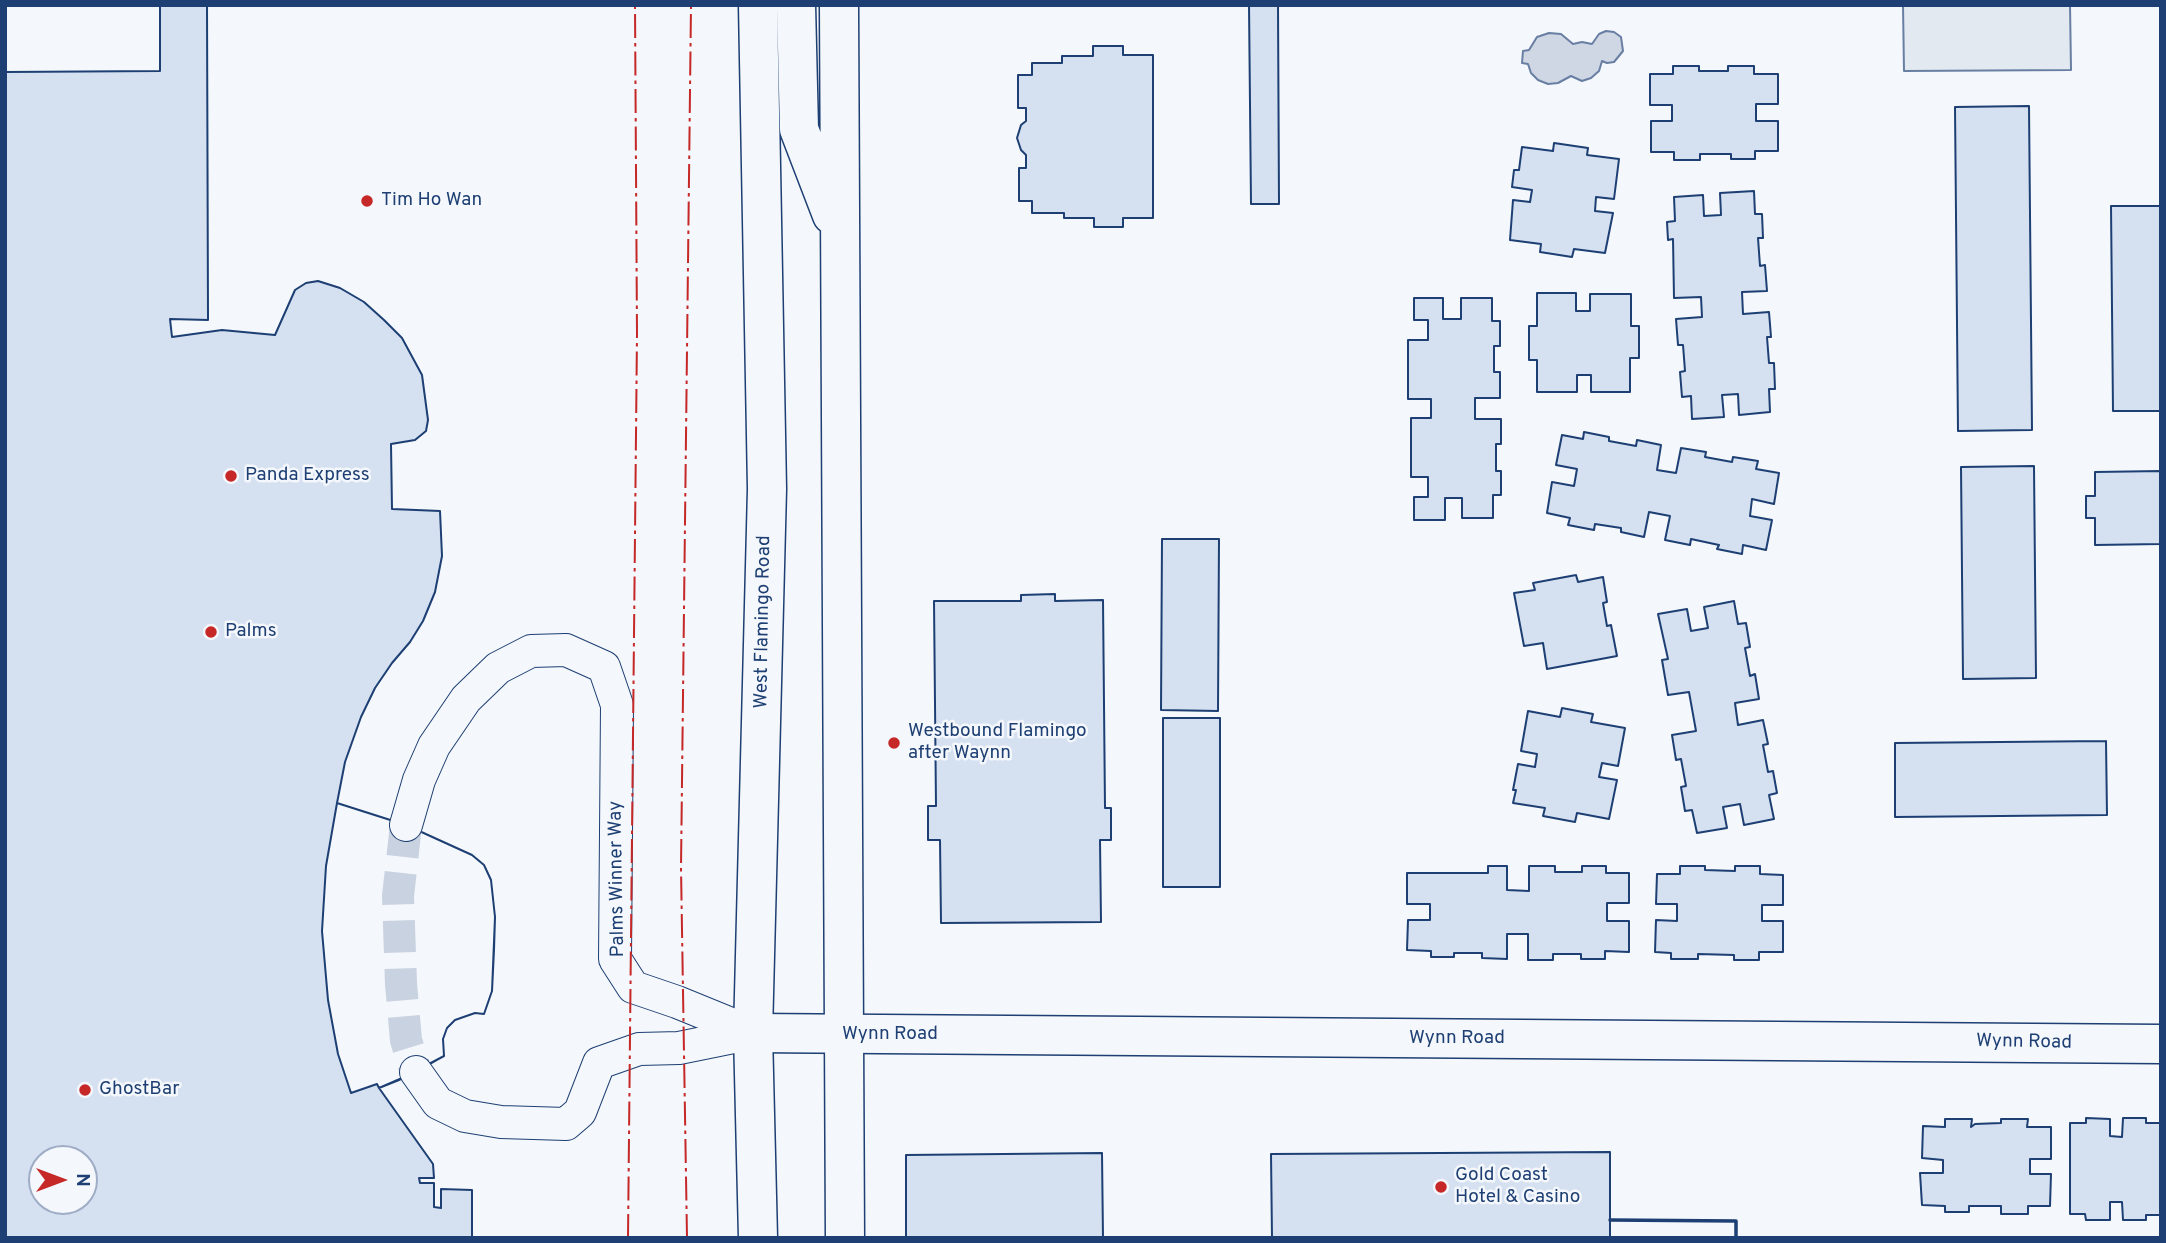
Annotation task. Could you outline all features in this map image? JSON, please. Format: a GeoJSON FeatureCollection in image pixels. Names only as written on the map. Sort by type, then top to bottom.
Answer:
{"type":"FeatureCollection","features":[{"type":"Feature","properties":{"kind":"main road","name":"West Flamingo Road"},"geometry":{"type":"LineString","coordinates":[[758,5],[767,489],[753,1032],[758,1238]]}},
{"type":"Feature","properties":{"kind":"main road"},"geometry":{"type":"LineString","coordinates":[[796,5],[799,129],[841,236]]}},
{"type":"Feature","properties":{"kind":"main road"},"geometry":{"type":"LineString","coordinates":[[839,5],[845,1238]]}},
{"type":"Feature","properties":{"kind":"main road","name":"Wynn Road"},"geometry":{"type":"LineString","coordinates":[[753,1032],[845,1035],[2161,1044]]}},
{"type":"Feature","properties":{"kind":"street","name":"Palms Winner Way"},"geometry":{"type":"LineString","coordinates":[[406,825],[419,780],[434,746],[466,699],[498,668],[531,651],[566,650],[604,667],[617,705],[615,959],[633,988],[753,1032]]}},
{"type":"Feature","properties":{"kind":"street"},"geometry":{"type":"LineString","coordinates":[[416,1072],[438,1103],[465,1116],[501,1122],[566,1124],[580,1112],[599,1063],[639,1049],[679,1048],[753,1032]]}},
{"type":"Feature","properties":{"kind":"shaded area"},"geometry":{"type":"Polygon","coordinates":[[[1903,5],[2070,5],[2071,70],[1904,71],[1903,5]]]}},
{"type":"Feature","properties":{"kind":"shaded area"},"geometry":{"type":"Polygon","coordinates":[[[1606,31],[1621,37],[1623,51],[1614,62],[1602,61],[1599,71],[1591,78],[1582,81],[1571,76],[1558,83],[1548,84],[1538,80],[1531,73],[1528,64],[1522,63],[1523,51],[1529,50],[1537,37],[1549,33],[1561,34],[1573,44],[1592,44],[1599,34],[1606,31]]]}},
{"type":"Feature","properties":{"kind":"building","name":"Palms"},"geometry":{"type":"Polygon","coordinates":[[[5,5],[207,5],[208,320],[170,319],[172,337],[222,330],[275,335],[295,290],[306,283],[318,281],[340,288],[364,302],[384,320],[402,338],[422,375],[428,420],[426,431],[415,440],[391,444],[392,509],[440,511],[442,556],[435,592],[423,621],[375,688],[361,717],[345,762],[337,803],[406,825],[472,855],[484,865],[491,880],[495,917],[492,991],[484,1014],[475,1013],[455,1020],[447,1028],[443,1039],[444,1056],[379,1088],[433,1164],[434,1178],[419,1178],[420,1183],[434,1183],[434,1207],[441,1208],[441,1189],[472,1190],[472,1238],[5,1238],[5,5]]]}},
{"type":"Feature","properties":{"kind":"building"},"geometry":{"type":"Polygon","coordinates":[[[5,5],[160,5],[160,71],[5,72],[5,5]]]}},
{"type":"Feature","properties":{"kind":"building"},"geometry":{"type":"Polygon","coordinates":[[[1249,5],[1278,5],[1279,204],[1251,204],[1249,5]]]}},
{"type":"Feature","properties":{"kind":"building"},"geometry":{"type":"Polygon","coordinates":[[[1093,46],[1123,46],[1123,55],[1153,55],[1153,218],[1123,218],[1123,227],[1094,227],[1094,218],[1064,218],[1064,213],[1032,213],[1032,201],[1019,201],[1019,168],[1026,168],[1026,155],[1017,138],[1021,125],[1026,121],[1026,108],[1018,108],[1018,75],[1032,75],[1032,63],[1062,63],[1062,56],[1093,56],[1093,46]]]}},
{"type":"Feature","properties":{"kind":"building"},"geometry":{"type":"Polygon","coordinates":[[[1673,66],[1699,66],[1699,71],[1728,71],[1728,66],[1754,66],[1754,74],[1778,74],[1778,104],[1756,104],[1756,121],[1778,121],[1778,151],[1755,151],[1755,159],[1731,159],[1731,154],[1700,154],[1700,160],[1674,160],[1674,152],[1651,152],[1651,121],[1672,121],[1672,105],[1650,105],[1650,74],[1673,74],[1673,66]]]}},
{"type":"Feature","properties":{"kind":"building"},"geometry":{"type":"Polygon","coordinates":[[[2029,106],[2032,430],[1958,431],[1955,107],[2029,106]]]}},
{"type":"Feature","properties":{"kind":"building"},"geometry":{"type":"Polygon","coordinates":[[[1554,143],[1588,148],[1587,155],[1619,159],[1614,199],[1596,197],[1595,211],[1613,213],[1605,253],[1574,249],[1572,257],[1540,252],[1541,244],[1510,240],[1513,200],[1530,202],[1532,190],[1512,187],[1514,170],[1519,170],[1522,147],[1553,151],[1554,143]]]}},
{"type":"Feature","properties":{"kind":"building"},"geometry":{"type":"Polygon","coordinates":[[[1754,191],[1755,214],[1762,214],[1763,238],[1758,238],[1760,266],[1765,265],[1767,291],[1742,292],[1743,314],[1769,312],[1769,363],[1774,363],[1775,389],[1769,389],[1770,412],[1739,415],[1738,394],[1722,395],[1724,417],[1692,419],[1691,396],[1682,397],[1680,372],[1685,371],[1683,345],[1678,345],[1676,319],[1702,317],[1701,297],[1674,298],[1673,239],[1668,240],[1667,222],[1675,221],[1674,197],[1703,195],[1704,216],[1721,215],[1720,193],[1754,191]]]}},
{"type":"Feature","properties":{"kind":"building"},"geometry":{"type":"Polygon","coordinates":[[[2111,206],[2161,206],[2161,411],[2113,411],[2111,206]]]}},
{"type":"Feature","properties":{"kind":"building"},"geometry":{"type":"Polygon","coordinates":[[[1537,293],[1576,293],[1576,311],[1590,311],[1590,294],[1631,294],[1631,326],[1639,326],[1639,358],[1630,358],[1630,392],[1591,392],[1591,375],[1577,375],[1577,392],[1537,392],[1537,360],[1529,360],[1529,326],[1537,326],[1537,293]]]}},
{"type":"Feature","properties":{"kind":"building"},"geometry":{"type":"Polygon","coordinates":[[[1414,298],[1443,298],[1443,319],[1461,319],[1461,298],[1492,298],[1492,321],[1500,321],[1500,346],[1494,346],[1494,372],[1500,372],[1500,398],[1475,398],[1475,419],[1501,419],[1501,444],[1496,444],[1496,471],[1501,471],[1501,495],[1493,495],[1493,518],[1462,518],[1462,498],[1445,498],[1445,520],[1414,520],[1414,497],[1428,497],[1428,477],[1411,477],[1411,418],[1431,418],[1431,399],[1408,399],[1408,340],[1428,340],[1428,320],[1414,320],[1414,298]]]}},
{"type":"Feature","properties":{"kind":"building"},"geometry":{"type":"Polygon","coordinates":[[[1584,432],[1609,437],[1609,441],[1636,446],[1637,440],[1661,445],[1657,470],[1676,473],[1681,448],[1706,452],[1705,457],[1732,462],[1733,457],[1758,461],[1756,469],[1779,473],[1774,504],[1752,499],[1750,516],[1772,520],[1766,550],[1743,545],[1742,554],[1717,549],[1719,545],[1691,539],[1690,545],[1665,540],[1670,516],[1649,512],[1644,537],[1621,532],[1621,528],[1595,524],[1594,530],[1568,525],[1570,518],[1547,513],[1552,482],[1574,486],[1577,469],[1556,465],[1562,435],[1583,439],[1584,432]]]}},
{"type":"Feature","properties":{"kind":"building"},"geometry":{"type":"Polygon","coordinates":[[[2034,466],[2036,678],[1963,679],[1961,467],[2034,466]]]}},
{"type":"Feature","properties":{"kind":"building"},"geometry":{"type":"Polygon","coordinates":[[[2161,471],[2161,544],[2095,545],[2095,518],[2086,518],[2086,496],[2095,496],[2095,472],[2161,471]]]}},
{"type":"Feature","properties":{"kind":"building"},"geometry":{"type":"Polygon","coordinates":[[[1162,539],[1219,539],[1218,711],[1161,710],[1162,539]]]}},
{"type":"Feature","properties":{"kind":"building"},"geometry":{"type":"Polygon","coordinates":[[[1576,575],[1578,582],[1603,577],[1607,602],[1603,603],[1607,626],[1611,625],[1617,656],[1547,669],[1543,643],[1524,646],[1514,593],[1535,590],[1533,583],[1576,575]]]}},
{"type":"Feature","properties":{"kind":"building"},"geometry":{"type":"Polygon","coordinates":[[[1055,594],[1055,601],[1103,600],[1105,808],[1111,808],[1111,840],[1100,840],[1101,922],[941,923],[940,840],[928,840],[928,806],[936,806],[934,601],[1021,601],[1021,595],[1055,594]]]}},
{"type":"Feature","properties":{"kind":"building"},"geometry":{"type":"Polygon","coordinates":[[[1734,601],[1738,624],[1746,623],[1750,647],[1745,648],[1750,676],[1755,674],[1759,699],[1735,703],[1738,725],[1763,720],[1768,744],[1763,745],[1768,772],[1773,771],[1777,793],[1769,795],[1774,819],[1744,825],[1740,804],[1723,807],[1727,828],[1697,833],[1692,810],[1685,811],[1681,787],[1686,786],[1681,759],[1676,760],[1672,735],[1696,731],[1689,692],[1668,695],[1662,660],[1668,659],[1658,614],[1687,609],[1691,631],[1708,628],[1704,607],[1734,601]]]}},
{"type":"Feature","properties":{"kind":"building"},"geometry":{"type":"Polygon","coordinates":[[[1562,708],[1593,714],[1591,722],[1625,728],[1618,766],[1602,763],[1599,777],[1617,780],[1609,819],[1577,813],[1575,822],[1543,816],[1545,808],[1513,803],[1518,764],[1535,767],[1537,754],[1521,751],[1528,711],[1560,717],[1562,708]]]}},
{"type":"Feature","properties":{"kind":"building"},"geometry":{"type":"Polygon","coordinates":[[[1163,718],[1220,718],[1220,887],[1163,887],[1163,718]]]}},
{"type":"Feature","properties":{"kind":"building"},"geometry":{"type":"Polygon","coordinates":[[[2106,741],[2107,815],[1895,817],[1895,743],[2106,741]]]}},
{"type":"Feature","properties":{"kind":"building"},"geometry":{"type":"Polygon","coordinates":[[[337,803],[406,825],[472,855],[484,865],[491,880],[495,917],[492,991],[484,1014],[475,1013],[455,1020],[447,1028],[443,1039],[444,1056],[379,1088],[377,1084],[351,1093],[338,1054],[328,1000],[322,931],[326,866],[337,803]]]}},
{"type":"Feature","properties":{"kind":"building"},"geometry":{"type":"Polygon","coordinates":[[[1488,866],[1507,866],[1507,890],[1529,891],[1529,866],[1555,866],[1555,872],[1582,872],[1582,866],[1606,866],[1606,873],[1629,873],[1629,903],[1607,903],[1607,921],[1629,921],[1629,952],[1605,951],[1605,959],[1581,959],[1581,954],[1553,954],[1553,960],[1528,960],[1528,934],[1507,934],[1507,959],[1482,958],[1482,953],[1454,953],[1454,957],[1431,957],[1431,951],[1407,950],[1408,920],[1430,920],[1430,904],[1407,904],[1407,873],[1488,873],[1488,866]]]}},
{"type":"Feature","properties":{"kind":"building"},"geometry":{"type":"Polygon","coordinates":[[[1680,866],[1705,866],[1705,870],[1735,871],[1735,866],[1760,866],[1760,874],[1783,875],[1783,905],[1762,905],[1762,921],[1783,921],[1783,952],[1759,952],[1759,960],[1734,960],[1734,955],[1698,954],[1698,959],[1671,959],[1671,953],[1655,952],[1656,920],[1677,921],[1677,904],[1656,904],[1657,874],[1680,874],[1680,866]]]}},
{"type":"Feature","properties":{"kind":"building"},"geometry":{"type":"Polygon","coordinates":[[[2086,1118],[2110,1119],[2110,1136],[2122,1137],[2123,1118],[2146,1118],[2146,1123],[2161,1123],[2161,1215],[2146,1215],[2146,1220],[2123,1220],[2122,1202],[2110,1202],[2110,1220],[2086,1220],[2085,1214],[2070,1214],[2070,1123],[2086,1123],[2086,1118]]]}},
{"type":"Feature","properties":{"kind":"building"},"geometry":{"type":"Polygon","coordinates":[[[1945,1119],[1972,1119],[1971,1127],[1975,1124],[2001,1123],[2001,1119],[2028,1119],[2027,1127],[2051,1127],[2051,1159],[2030,1159],[2030,1174],[2051,1174],[2050,1206],[2028,1206],[2028,1214],[2001,1214],[2001,1206],[1969,1206],[1969,1212],[1945,1212],[1945,1206],[1922,1205],[1920,1173],[1943,1173],[1943,1160],[1922,1158],[1923,1126],[1945,1127],[1945,1119]]]}},
{"type":"Feature","properties":{"kind":"building","name":"Gold Coast Hotel & Casino"},"geometry":{"type":"Polygon","coordinates":[[[1610,1152],[1610,1238],[1272,1238],[1271,1154],[1610,1152]]]}},
{"type":"Feature","properties":{"kind":"building"},"geometry":{"type":"Polygon","coordinates":[[[1102,1153],[1103,1238],[906,1238],[906,1155],[1102,1153]]]}},
{"type":"Feature","properties":{"kind":"tunnel"},"geometry":{"type":"LineString","coordinates":[[406,825],[398,896],[401,984],[406,1040],[416,1072]]}},
{"type":"Feature","properties":{"kind":"wall"},"geometry":{"type":"LineString","coordinates":[[1610,1220],[1736,1221],[1736,1238]]}},
{"type":"Feature","properties":{"kind":"power"},"geometry":{"type":"LineString","coordinates":[[628,1238],[637,334],[635,5]]}},
{"type":"Feature","properties":{"kind":"power"},"geometry":{"type":"LineString","coordinates":[[687,1238],[681,868],[691,5]]}},
{"type":"Feature","properties":{"kind":"place","name":"Tim Ho Wan"},"geometry":{"type":"Point","coordinates":[367,201]}},
{"type":"Feature","properties":{"kind":"place","name":"Panda Express"},"geometry":{"type":"Point","coordinates":[231,476]}},
{"type":"Feature","properties":{"kind":"place","name":"Palms"},"geometry":{"type":"Point","coordinates":[211,632]}},
{"type":"Feature","properties":{"kind":"place","name":"Westbound Flamingo after Waynn"},"geometry":{"type":"Point","coordinates":[894,743]}},
{"type":"Feature","properties":{"kind":"place","name":"GhostBar"},"geometry":{"type":"Point","coordinates":[85,1090]}},
{"type":"Feature","properties":{"kind":"place","name":"Gold Coast Hotel & Casino"},"geometry":{"type":"Point","coordinates":[1441,1187]}}]}
